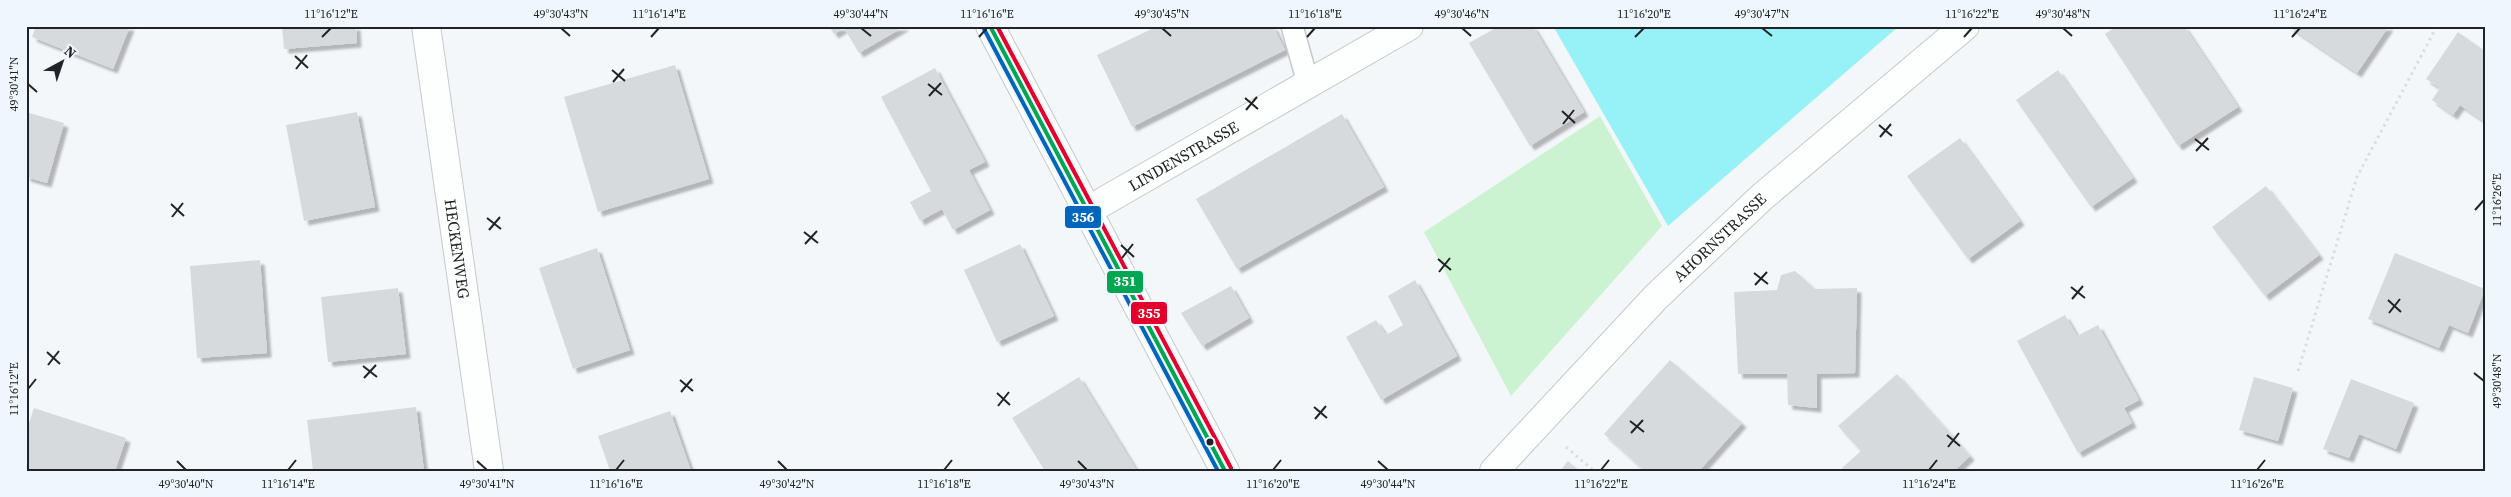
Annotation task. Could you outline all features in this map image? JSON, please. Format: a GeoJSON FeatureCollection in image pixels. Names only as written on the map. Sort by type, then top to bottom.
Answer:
{"type":"FeatureCollection","features":[{"type":"Feature","properties":{"kind":"street","name":"HECKENWEG"},"geometry":{"type":"LineString","coordinates":[[426,26],[489,471]]}},
{"type":"Feature","properties":{"kind":"street"},"geometry":{"type":"LineString","coordinates":[[990,26],[1225,471]]}},
{"type":"Feature","properties":{"kind":"street","name":"LINDENSTRASSE"},"geometry":{"type":"LineString","coordinates":[[1087,211],[1409,26]]}},
{"type":"Feature","properties":{"kind":"street","name":"AHORNSTRASSE"},"geometry":{"type":"LineString","coordinates":[[1494,471],[1656,297],[1762,197],[1965,26]]}},
{"type":"Feature","properties":{"kind":"lane"},"geometry":{"type":"LineString","coordinates":[[1292,26],[1308,83]]}},
{"type":"Feature","properties":{"kind":"path"},"geometry":{"type":"LineString","coordinates":[[2298,371],[2357,177],[2437,26]]}},
{"type":"Feature","properties":{"kind":"green space"},"geometry":{"type":"Polygon","coordinates":[[[1600,116],[1662,226],[1511,396],[1424,232],[1600,116]]]}},
{"type":"Feature","properties":{"kind":"water"},"geometry":{"type":"Polygon","coordinates":[[[1553,26],[1899,26],[1668,226],[1553,26]]]}},
{"type":"Feature","properties":{"kind":"building"},"geometry":{"type":"Polygon","coordinates":[[[36,26],[130,26],[113,69],[32,37],[36,26]]]}},
{"type":"Feature","properties":{"kind":"building"},"geometry":{"type":"Polygon","coordinates":[[[282,26],[356,26],[357,43],[284,49],[282,26]]]}},
{"type":"Feature","properties":{"kind":"building"},"geometry":{"type":"Polygon","coordinates":[[[829,26],[905,26],[859,53],[844,28],[834,34],[829,26]]]}},
{"type":"Feature","properties":{"kind":"building"},"geometry":{"type":"Polygon","coordinates":[[[1158,26],[1273,26],[1285,50],[1132,127],[1097,55],[1158,26]]]}},
{"type":"Feature","properties":{"kind":"building"},"geometry":{"type":"Polygon","coordinates":[[[1499,26],[1533,26],[1584,112],[1530,146],[1469,43],[1499,26]]]}},
{"type":"Feature","properties":{"kind":"building"},"geometry":{"type":"Polygon","coordinates":[[[2117,26],[2184,26],[2238,107],[2178,146],[2105,34],[2117,26]]]}},
{"type":"Feature","properties":{"kind":"building"},"geometry":{"type":"Polygon","coordinates":[[[2288,26],[2389,26],[2357,73],[2288,26]]]}},
{"type":"Feature","properties":{"kind":"building"},"geometry":{"type":"Polygon","coordinates":[[[2458,32],[2485,51],[2485,122],[2460,105],[2453,115],[2432,100],[2440,88],[2426,79],[2458,32]]]}},
{"type":"Feature","properties":{"kind":"building"},"geometry":{"type":"Polygon","coordinates":[[[675,65],[709,179],[598,212],[564,97],[675,65]]]}},
{"type":"Feature","properties":{"kind":"building"},"geometry":{"type":"Polygon","coordinates":[[[935,68],[985,162],[969,170],[990,210],[953,230],[942,209],[920,221],[910,202],[931,191],[881,97],[935,68]]]}},
{"type":"Feature","properties":{"kind":"building"},"geometry":{"type":"Polygon","coordinates":[[[2058,70],[2133,178],[2091,207],[2016,100],[2058,70]]]}},
{"type":"Feature","properties":{"kind":"building"},"geometry":{"type":"Polygon","coordinates":[[[26,112],[64,123],[47,183],[26,177],[26,112]]]}},
{"type":"Feature","properties":{"kind":"building"},"geometry":{"type":"Polygon","coordinates":[[[357,112],[375,207],[304,221],[286,125],[357,112]]]}},
{"type":"Feature","properties":{"kind":"building"},"geometry":{"type":"Polygon","coordinates":[[[1342,114],[1384,187],[1237,269],[1196,199],[1342,114]]]}},
{"type":"Feature","properties":{"kind":"building"},"geometry":{"type":"Polygon","coordinates":[[[1960,138],[2020,221],[1968,259],[1907,176],[1960,138]]]}},
{"type":"Feature","properties":{"kind":"building"},"geometry":{"type":"Polygon","coordinates":[[[2266,186],[2319,255],[2265,296],[2212,227],[2266,186]]]}},
{"type":"Feature","properties":{"kind":"building"},"geometry":{"type":"Polygon","coordinates":[[[1020,244],[1054,316],[997,342],[964,270],[1020,244]]]}},
{"type":"Feature","properties":{"kind":"building"},"geometry":{"type":"Polygon","coordinates":[[[597,248],[630,350],[573,369],[539,268],[597,248]]]}},
{"type":"Feature","properties":{"kind":"building"},"geometry":{"type":"Polygon","coordinates":[[[2395,253],[2485,289],[2468,333],[2449,325],[2439,348],[2368,319],[2395,253]]]}},
{"type":"Feature","properties":{"kind":"building"},"geometry":{"type":"Polygon","coordinates":[[[260,260],[267,353],[197,358],[190,266],[260,260]]]}},
{"type":"Feature","properties":{"kind":"building"},"geometry":{"type":"Polygon","coordinates":[[[1795,271],[1815,289],[1857,288],[1855,373],[1817,374],[1817,408],[1788,405],[1787,374],[1738,374],[1734,292],[1777,290],[1781,275],[1795,271]]]}},
{"type":"Feature","properties":{"kind":"building"},"geometry":{"type":"Polygon","coordinates":[[[1415,280],[1457,356],[1381,400],[1346,337],[1376,320],[1386,335],[1403,325],[1388,296],[1415,280]]]}},
{"type":"Feature","properties":{"kind":"building"},"geometry":{"type":"Polygon","coordinates":[[[1231,286],[1249,318],[1202,346],[1181,313],[1231,286]]]}},
{"type":"Feature","properties":{"kind":"building"},"geometry":{"type":"Polygon","coordinates":[[[398,288],[406,354],[328,362],[321,297],[398,288]]]}},
{"type":"Feature","properties":{"kind":"building"},"geometry":{"type":"Polygon","coordinates":[[[2065,315],[2077,336],[2098,325],[2139,400],[2124,408],[2132,423],[2078,453],[2017,341],[2065,315]]]}},
{"type":"Feature","properties":{"kind":"building"},"geometry":{"type":"Polygon","coordinates":[[[1670,360],[1742,423],[1699,471],[1645,471],[1604,434],[1670,360]]]}},
{"type":"Feature","properties":{"kind":"building"},"geometry":{"type":"Polygon","coordinates":[[[1897,374],[1970,456],[1954,471],[1845,471],[1842,468],[1861,451],[1838,426],[1897,374]]]}},
{"type":"Feature","properties":{"kind":"building"},"geometry":{"type":"Polygon","coordinates":[[[1079,377],[1137,471],[1045,471],[1012,418],[1079,377]]]}},
{"type":"Feature","properties":{"kind":"building"},"geometry":{"type":"Polygon","coordinates":[[[2254,377],[2293,388],[2278,441],[2239,430],[2254,377]]]}},
{"type":"Feature","properties":{"kind":"building"},"geometry":{"type":"Polygon","coordinates":[[[2351,379],[2414,403],[2396,449],[2359,434],[2349,458],[2323,449],[2351,379]]]}},
{"type":"Feature","properties":{"kind":"building"},"geometry":{"type":"Polygon","coordinates":[[[416,407],[424,471],[313,471],[307,420],[416,407]]]}},
{"type":"Feature","properties":{"kind":"building"},"geometry":{"type":"Polygon","coordinates":[[[34,408],[126,438],[115,471],[26,471],[26,432],[34,408]]]}},
{"type":"Feature","properties":{"kind":"building"},"geometry":{"type":"Polygon","coordinates":[[[670,411],[691,471],[610,471],[598,436],[670,411]]]}},
{"type":"Feature","properties":{"kind":"building"},"geometry":{"type":"Polygon","coordinates":[[[1568,461],[1579,471],[1560,471],[1568,461]]]}},
{"type":"Feature","properties":{"kind":"transit line","name":"351"},"geometry":{"type":"LineString","coordinates":[[990,26],[1225,471]]}},
{"type":"Feature","properties":{"kind":"transit line","name":"355"},"geometry":{"type":"LineString","coordinates":[[997,26],[1231,468]]}},
{"type":"Feature","properties":{"kind":"transit line","name":"356"},"geometry":{"type":"LineString","coordinates":[[984,29],[1218,471]]}}]}
